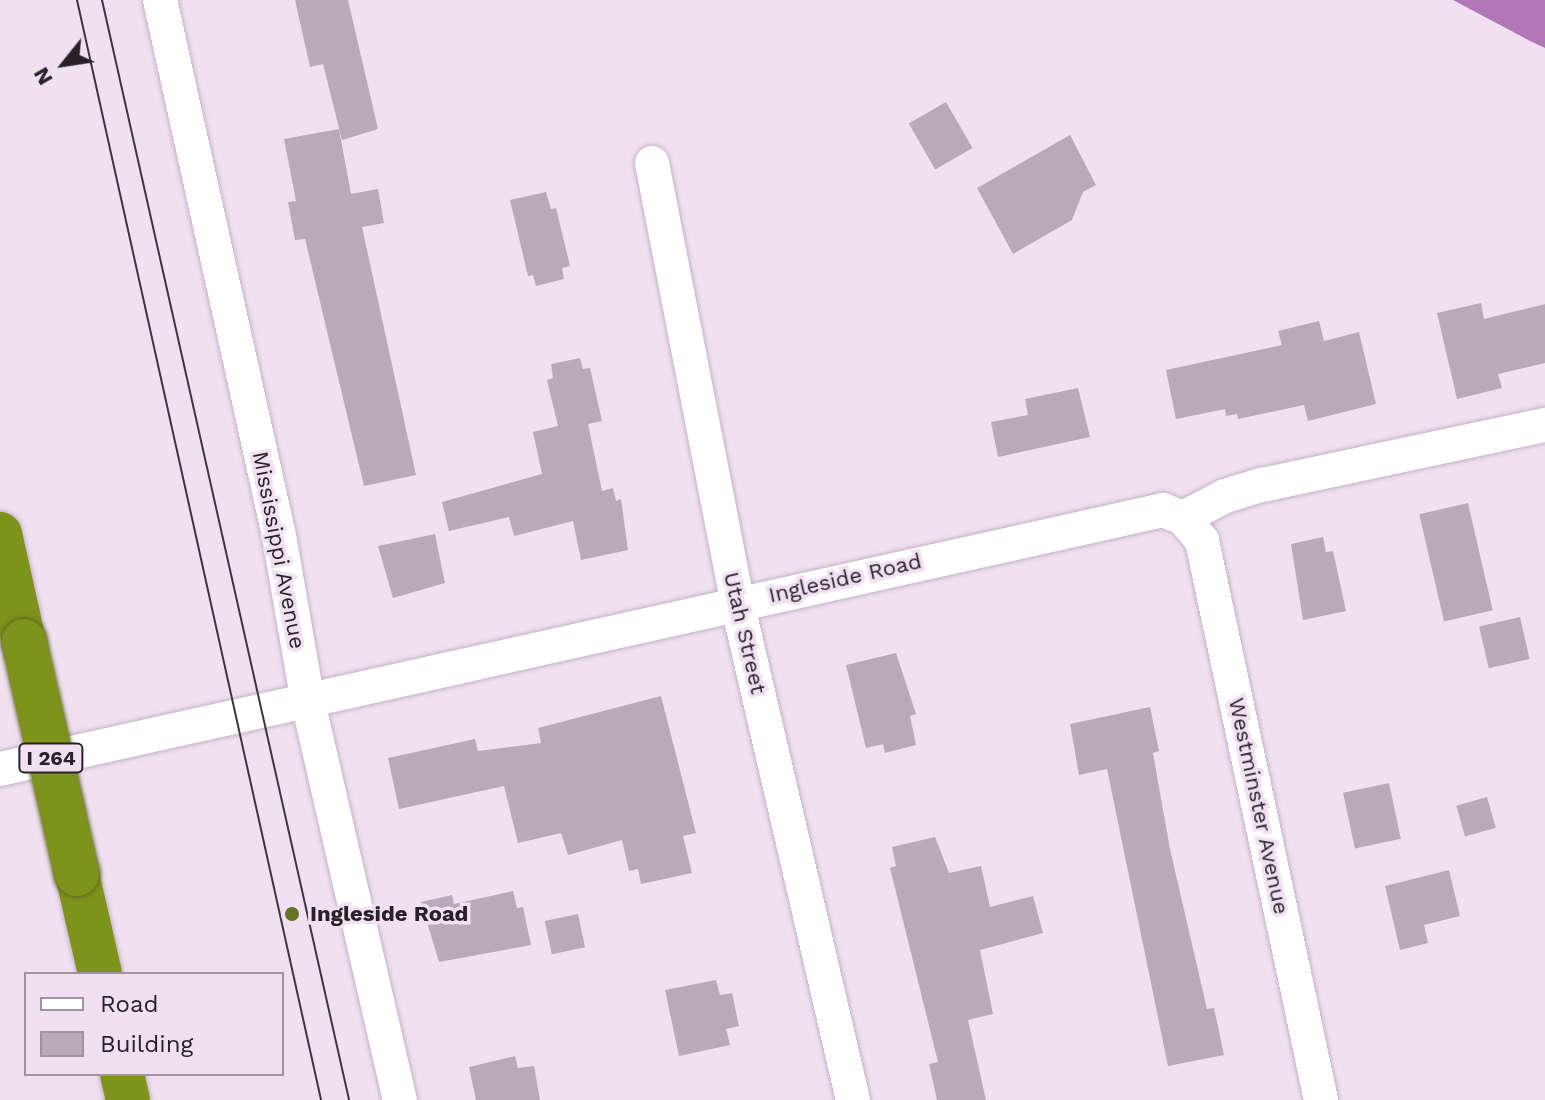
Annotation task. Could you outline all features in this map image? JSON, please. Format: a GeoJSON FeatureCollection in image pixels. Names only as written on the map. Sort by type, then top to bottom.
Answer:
{"type":"FeatureCollection","features":[{"type":"Feature","properties":{"kind":"highway","name":"I 264"},"geometry":{"type":"LineString","coordinates":[[0,534],[100,972]]}},
{"type":"Feature","properties":{"kind":"highway"},"geometry":{"type":"LineString","coordinates":[[122,1076],[128,1100]]}},
{"type":"Feature","properties":{"kind":"street","name":"Mississippi Avenue"},"geometry":{"type":"LineString","coordinates":[[160,0],[279,536],[308,702],[400,1100]]}},
{"type":"Feature","properties":{"kind":"street","name":"Utah Street"},"geometry":{"type":"LineString","coordinates":[[652,163],[737,602],[853,1100]]}},
{"type":"Feature","properties":{"kind":"street"},"geometry":{"type":"LineString","coordinates":[[1183,518],[1225,496],[1262,485],[1545,425]]}},
{"type":"Feature","properties":{"kind":"street","name":"Ingleside Road"},"geometry":{"type":"LineString","coordinates":[[0,769],[308,702],[1146,510],[1183,518]]}},
{"type":"Feature","properties":{"kind":"street","name":"Westminster Avenue"},"geometry":{"type":"LineString","coordinates":[[1183,518],[1202,541],[1321,1100]]}},
{"type":"Feature","properties":{"kind":"shaded area"},"geometry":{"type":"Polygon","coordinates":[[[1453,0],[1545,0],[1545,48],[1530,41],[1453,0]]]}},
{"type":"Feature","properties":{"kind":"building"},"geometry":{"type":"Polygon","coordinates":[[[295,0],[348,0],[378,129],[342,140],[323,64],[310,67],[295,0]]]}},
{"type":"Feature","properties":{"kind":"building"},"geometry":{"type":"Polygon","coordinates":[[[946,102],[972,148],[935,169],[909,124],[946,102]]]}},
{"type":"Feature","properties":{"kind":"building"},"geometry":{"type":"Polygon","coordinates":[[[339,129],[351,194],[378,189],[384,223],[362,227],[416,475],[364,486],[305,239],[295,240],[288,202],[296,201],[284,139],[339,129]]]}},
{"type":"Feature","properties":{"kind":"building"},"geometry":{"type":"Polygon","coordinates":[[[1070,135],[1096,185],[1083,192],[1072,220],[1013,254],[977,188],[1070,135]]]}},
{"type":"Feature","properties":{"kind":"building"},"geometry":{"type":"Polygon","coordinates":[[[546,192],[551,209],[556,208],[570,266],[562,268],[564,279],[536,286],[533,275],[528,276],[510,200],[546,192]]]}},
{"type":"Feature","properties":{"kind":"building"},"geometry":{"type":"Polygon","coordinates":[[[1481,303],[1484,319],[1545,304],[1545,363],[1498,374],[1502,388],[1457,399],[1437,313],[1481,303]]]}},
{"type":"Feature","properties":{"kind":"building"},"geometry":{"type":"Polygon","coordinates":[[[1319,321],[1324,341],[1359,332],[1376,404],[1308,421],[1304,405],[1238,419],[1237,414],[1226,416],[1225,409],[1176,419],[1166,370],[1282,345],[1278,331],[1319,321]]]}},
{"type":"Feature","properties":{"kind":"building"},"geometry":{"type":"Polygon","coordinates":[[[580,358],[583,369],[590,368],[602,421],[588,424],[602,491],[613,488],[616,501],[621,499],[628,550],[581,560],[573,521],[514,536],[509,517],[449,531],[442,502],[542,474],[533,432],[558,426],[547,380],[553,378],[551,364],[580,358]]]}},
{"type":"Feature","properties":{"kind":"building"},"geometry":{"type":"Polygon","coordinates":[[[1078,388],[1090,437],[998,457],[991,422],[1028,415],[1025,399],[1078,388]]]}},
{"type":"Feature","properties":{"kind":"building"},"geometry":{"type":"Polygon","coordinates":[[[1468,503],[1493,610],[1444,621],[1419,514],[1468,503]]]}},
{"type":"Feature","properties":{"kind":"building"},"geometry":{"type":"Polygon","coordinates":[[[435,534],[445,583],[393,598],[378,546],[435,534]]]}},
{"type":"Feature","properties":{"kind":"building"},"geometry":{"type":"Polygon","coordinates":[[[1323,537],[1326,552],[1333,551],[1346,611],[1303,620],[1291,544],[1323,537]]]}},
{"type":"Feature","properties":{"kind":"building"},"geometry":{"type":"Polygon","coordinates":[[[1520,617],[1530,659],[1489,668],[1479,626],[1520,617]]]}},
{"type":"Feature","properties":{"kind":"building"},"geometry":{"type":"Polygon","coordinates":[[[896,653],[916,714],[910,716],[916,745],[885,753],[883,744],[866,748],[846,665],[896,653]]]}},
{"type":"Feature","properties":{"kind":"building"},"geometry":{"type":"Polygon","coordinates":[[[661,696],[696,833],[683,836],[692,873],[641,884],[638,869],[629,871],[622,840],[568,855],[561,833],[518,843],[504,786],[399,809],[388,758],[475,739],[478,751],[541,743],[538,728],[661,696]]]}},
{"type":"Feature","properties":{"kind":"building"},"geometry":{"type":"Polygon","coordinates":[[[1150,707],[1159,751],[1153,753],[1170,849],[1207,1009],[1214,1008],[1224,1055],[1168,1066],[1107,769],[1079,775],[1070,724],[1150,707]]]}},
{"type":"Feature","properties":{"kind":"building"},"geometry":{"type":"Polygon","coordinates":[[[1389,783],[1401,839],[1355,849],[1343,793],[1389,783]]]}},
{"type":"Feature","properties":{"kind":"building"},"geometry":{"type":"Polygon","coordinates":[[[1487,797],[1496,828],[1465,837],[1456,806],[1487,797]]]}},
{"type":"Feature","properties":{"kind":"building"},"geometry":{"type":"Polygon","coordinates":[[[935,837],[949,873],[981,866],[990,907],[1033,896],[1043,933],[980,950],[993,1014],[968,1020],[986,1100],[937,1100],[929,1064],[938,1062],[890,868],[896,866],[892,847],[935,837]]]}},
{"type":"Feature","properties":{"kind":"building"},"geometry":{"type":"Polygon","coordinates":[[[1449,870],[1460,916],[1424,925],[1428,943],[1400,950],[1385,886],[1449,870]]]}},
{"type":"Feature","properties":{"kind":"building"},"geometry":{"type":"Polygon","coordinates":[[[513,891],[517,908],[523,907],[531,945],[439,962],[421,902],[452,895],[454,904],[513,891]]]}},
{"type":"Feature","properties":{"kind":"building"},"geometry":{"type":"Polygon","coordinates":[[[578,914],[585,947],[552,954],[545,921],[578,914]]]}},
{"type":"Feature","properties":{"kind":"building"},"geometry":{"type":"Polygon","coordinates":[[[716,980],[720,995],[732,993],[739,1026],[726,1029],[730,1045],[679,1056],[665,990],[716,980]]]}},
{"type":"Feature","properties":{"kind":"building"},"geometry":{"type":"Polygon","coordinates":[[[515,1056],[518,1068],[534,1066],[540,1100],[476,1100],[469,1067],[515,1056]]]}},
{"type":"Feature","properties":{"kind":"tram line"},"geometry":{"type":"LineString","coordinates":[[77,0],[321,1100]]}},
{"type":"Feature","properties":{"kind":"tram line"},"geometry":{"type":"LineString","coordinates":[[102,0],[349,1100]]}},
{"type":"Feature","properties":{"kind":"place","name":"Ingleside Road"},"geometry":{"type":"Point","coordinates":[292,914]}}]}
